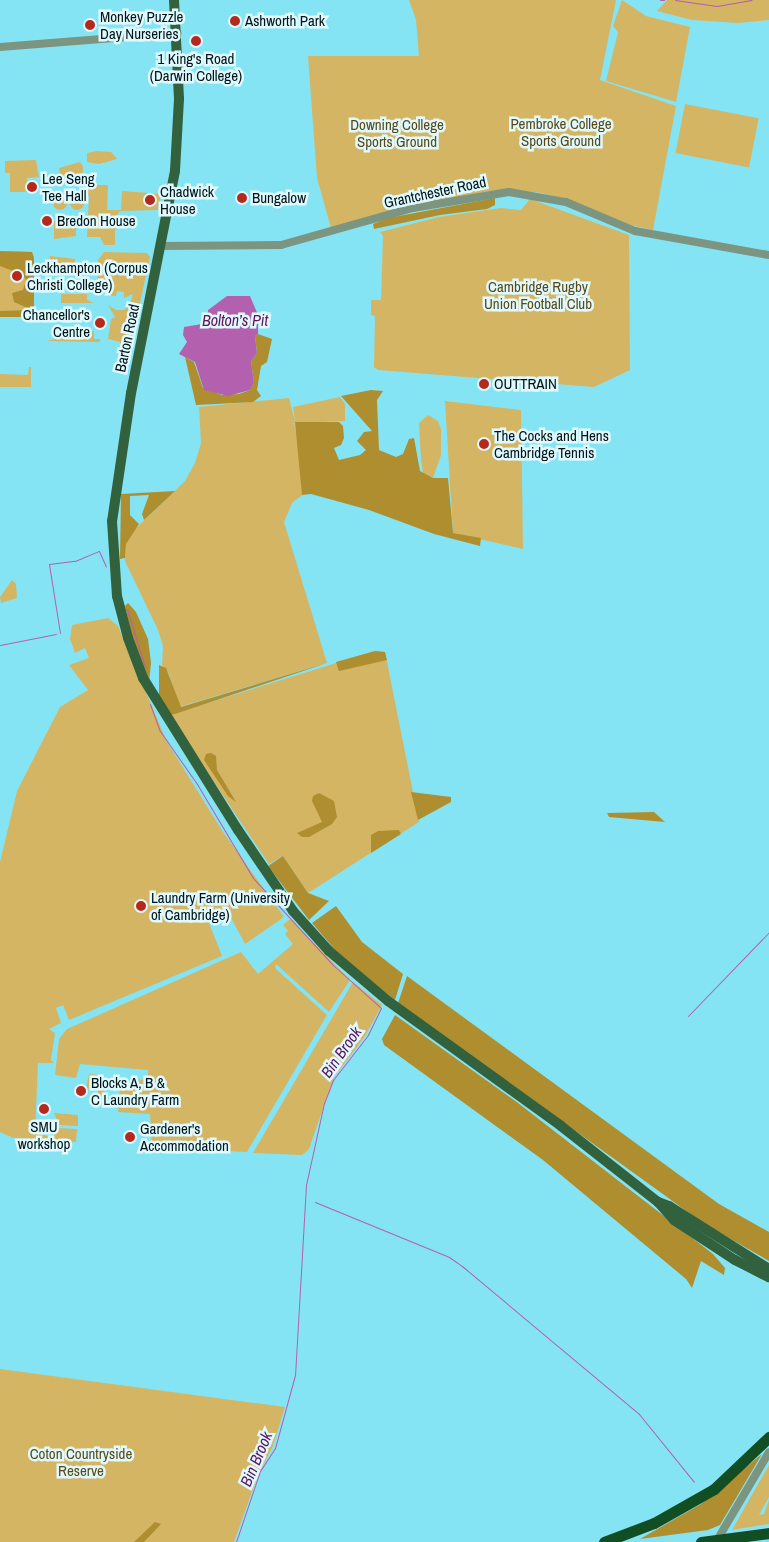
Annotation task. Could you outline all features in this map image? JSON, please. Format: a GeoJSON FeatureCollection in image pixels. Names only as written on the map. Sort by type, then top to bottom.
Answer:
{"type":"FeatureCollection","features":[{"type":"Feature","properties":{"kind":"highway"},"geometry":{"type":"LineString","coordinates":[[604,1542],[654,1524],[714,1489],[769,1436]]}},
{"type":"Feature","properties":{"kind":"highway"},"geometry":{"type":"LineString","coordinates":[[701,1542],[769,1533]]}},
{"type":"Feature","properties":{"kind":"main road","name":"Barton Road"},"geometry":{"type":"LineString","coordinates":[[174,0],[178,133],[171,199],[131,393],[114,498],[113,563],[124,626],[149,690],[238,830],[306,925],[356,976],[561,1126],[658,1202]]}},
{"type":"Feature","properties":{"kind":"main road"},"geometry":{"type":"LineString","coordinates":[[658,1202],[669,1206],[769,1269]]}},
{"type":"Feature","properties":{"kind":"main road"},"geometry":{"type":"LineString","coordinates":[[658,1202],[664,1212],[711,1245],[769,1277]]}},
{"type":"Feature","properties":{"kind":"street"},"geometry":{"type":"LineString","coordinates":[[0,47],[176,33]]}},
{"type":"Feature","properties":{"kind":"street","name":"Grantchester Road"},"geometry":{"type":"LineString","coordinates":[[162,246],[280,245],[413,208],[509,192],[566,202],[635,231],[769,255]]}},
{"type":"Feature","properties":{"kind":"street"},"geometry":{"type":"LineString","coordinates":[[716,1542],[769,1452]]}},
{"type":"Feature","properties":{"kind":"green space"},"geometry":{"type":"Polygon","coordinates":[[[409,0],[616,0],[600,80],[676,106],[653,230],[616,222],[576,203],[542,193],[514,190],[490,191],[331,228],[317,178],[308,56],[419,56],[416,20],[409,0]]]}},
{"type":"Feature","properties":{"kind":"green space"},"geometry":{"type":"Polygon","coordinates":[[[622,0],[646,16],[690,27],[676,102],[606,81],[618,32],[613,26],[622,0]]]}},
{"type":"Feature","properties":{"kind":"green space"},"geometry":{"type":"Polygon","coordinates":[[[667,0],[769,0],[769,20],[738,23],[692,20],[657,11],[667,0]]]}},
{"type":"Feature","properties":{"kind":"green space"},"geometry":{"type":"Polygon","coordinates":[[[685,104],[759,118],[749,167],[675,153],[685,104]]]}},
{"type":"Feature","properties":{"kind":"green space"},"geometry":{"type":"Polygon","coordinates":[[[97,151],[111,152],[117,159],[99,164],[87,162],[87,153],[97,151]]]}},
{"type":"Feature","properties":{"kind":"green space"},"geometry":{"type":"Polygon","coordinates":[[[36,160],[39,177],[27,178],[27,192],[10,192],[10,173],[5,173],[5,161],[36,160]]]}},
{"type":"Feature","properties":{"kind":"green space"},"geometry":{"type":"Polygon","coordinates":[[[80,162],[83,166],[82,186],[61,183],[59,168],[80,162]]]}},
{"type":"Feature","properties":{"kind":"green space"},"geometry":{"type":"Polygon","coordinates":[[[89,185],[108,185],[107,210],[121,210],[122,191],[161,194],[158,210],[120,211],[115,218],[115,245],[104,245],[100,237],[87,237],[89,196],[82,195],[82,190],[89,185]]]}},
{"type":"Feature","properties":{"kind":"green space"},"geometry":{"type":"Polygon","coordinates":[[[57,196],[63,196],[67,203],[63,210],[57,210],[53,206],[53,200],[57,196]]]}},
{"type":"Feature","properties":{"kind":"green space"},"geometry":{"type":"Polygon","coordinates":[[[74,196],[80,196],[84,203],[80,210],[74,210],[70,206],[70,200],[74,196]]]}},
{"type":"Feature","properties":{"kind":"green space","name":"Cambridge Rugby Union Football Club"},"geometry":{"type":"Polygon","coordinates":[[[530,199],[629,235],[630,370],[594,387],[378,370],[374,367],[375,316],[371,315],[371,300],[381,300],[383,236],[380,232],[439,217],[501,208],[521,210],[530,199]]]}},
{"type":"Feature","properties":{"kind":"green space"},"geometry":{"type":"Polygon","coordinates":[[[54,221],[76,221],[76,236],[54,239],[54,221]]]}},
{"type":"Feature","properties":{"kind":"green space","name":"Leckhampton (Corpus Christi College)"},"geometry":{"type":"Polygon","coordinates":[[[0,251],[32,252],[34,258],[34,317],[0,317],[0,251]]]}},
{"type":"Feature","properties":{"kind":"green space"},"geometry":{"type":"Polygon","coordinates":[[[104,252],[147,253],[150,257],[129,353],[116,353],[121,350],[120,342],[108,339],[111,319],[115,317],[108,305],[116,310],[124,310],[130,304],[133,294],[124,298],[124,292],[117,291],[116,296],[113,296],[106,294],[106,289],[97,288],[98,260],[104,252]]]}},
{"type":"Feature","properties":{"kind":"green space"},"geometry":{"type":"Polygon","coordinates":[[[50,256],[75,259],[75,274],[49,274],[50,256]]]}},
{"type":"Feature","properties":{"kind":"green space"},"geometry":{"type":"Polygon","coordinates":[[[61,294],[87,294],[87,300],[94,303],[61,303],[61,294]]]}},
{"type":"Feature","properties":{"kind":"green space"},"geometry":{"type":"Polygon","coordinates":[[[56,331],[72,331],[73,339],[82,339],[82,331],[94,331],[94,339],[100,339],[100,342],[46,341],[56,339],[56,331]]]}},
{"type":"Feature","properties":{"kind":"green space"},"geometry":{"type":"Polygon","coordinates":[[[29,367],[31,367],[31,387],[0,387],[0,374],[28,375],[29,367]]]}},
{"type":"Feature","properties":{"kind":"green space"},"geometry":{"type":"Polygon","coordinates":[[[340,397],[345,404],[345,421],[294,423],[300,450],[302,495],[292,503],[284,522],[327,663],[179,707],[169,674],[162,665],[163,646],[158,630],[125,561],[126,544],[131,533],[185,481],[195,463],[201,443],[199,407],[289,398],[295,422],[293,407],[340,397]]]}},
{"type":"Feature","properties":{"kind":"green space","name":"The Cocks and Hens Cambridge Tennis"},"geometry":{"type":"Polygon","coordinates":[[[445,401],[521,410],[523,549],[453,533],[445,401]]]}},
{"type":"Feature","properties":{"kind":"green space"},"geometry":{"type":"Polygon","coordinates":[[[428,415],[438,421],[441,429],[441,455],[433,478],[423,473],[421,460],[419,423],[428,415]]]}},
{"type":"Feature","properties":{"kind":"green space"},"geometry":{"type":"Polygon","coordinates":[[[12,580],[16,584],[17,598],[1,603],[0,597],[12,580]]]}},
{"type":"Feature","properties":{"kind":"green space"},"geometry":{"type":"Polygon","coordinates":[[[108,618],[118,626],[167,742],[223,832],[284,917],[245,944],[228,912],[209,923],[222,956],[69,1020],[63,1005],[56,1008],[61,1023],[49,1029],[55,1033],[51,1060],[54,1063],[38,1063],[35,1133],[48,1136],[46,1140],[13,1138],[0,1132],[0,862],[17,791],[60,707],[88,690],[69,665],[89,658],[85,648],[75,653],[70,639],[72,625],[108,618]]]}},
{"type":"Feature","properties":{"kind":"green space"},"geometry":{"type":"Polygon","coordinates":[[[375,651],[385,652],[419,822],[308,893],[283,856],[269,864],[169,715],[375,651]]]}},
{"type":"Feature","properties":{"kind":"green space"},"geometry":{"type":"Polygon","coordinates":[[[290,919],[350,980],[329,1012],[276,964],[275,968],[327,1015],[247,1152],[152,1147],[150,1114],[118,1112],[120,1085],[123,1085],[123,1078],[127,1079],[128,1084],[132,1084],[132,1079],[148,1080],[148,1070],[80,1064],[76,1078],[55,1075],[59,1039],[67,1029],[241,952],[258,974],[293,944],[285,934],[288,931],[283,925],[290,919]]]}},
{"type":"Feature","properties":{"kind":"green space"},"geometry":{"type":"Polygon","coordinates":[[[353,982],[382,1005],[365,1036],[334,1077],[309,1149],[302,1155],[253,1153],[353,982]]]}},
{"type":"Feature","properties":{"kind":"green space"},"geometry":{"type":"Polygon","coordinates":[[[89,1074],[100,1075],[104,1082],[103,1103],[97,1105],[99,1077],[90,1077],[88,1093],[85,1093],[89,1074]]]}},
{"type":"Feature","properties":{"kind":"green space"},"geometry":{"type":"Polygon","coordinates":[[[54,1113],[78,1115],[78,1126],[59,1125],[54,1113]]]}},
{"type":"Feature","properties":{"kind":"green space"},"geometry":{"type":"Polygon","coordinates":[[[57,1128],[77,1129],[76,1142],[50,1140],[57,1128]]]}},
{"type":"Feature","properties":{"kind":"green space","name":"Coton Countryside Reserve"},"geometry":{"type":"Polygon","coordinates":[[[0,1369],[285,1407],[273,1446],[258,1475],[234,1542],[0,1542],[0,1369]]]}},
{"type":"Feature","properties":{"kind":"green space"},"geometry":{"type":"Polygon","coordinates":[[[769,1465],[769,1497],[759,1515],[764,1514],[769,1500],[769,1524],[732,1530],[769,1465]]]}},
{"type":"Feature","properties":{"kind":"shaded area"},"geometry":{"type":"Polygon","coordinates":[[[495,198],[495,205],[487,209],[440,215],[374,229],[373,224],[388,218],[495,198]]]}},
{"type":"Feature","properties":{"kind":"shaded area","name":"Leckhampton (Corpus Christi College)"},"geometry":{"type":"Polygon","coordinates":[[[0,251],[32,252],[34,258],[34,317],[0,317],[0,311],[32,310],[14,302],[12,293],[23,290],[26,280],[23,275],[0,266],[0,251]]]}},
{"type":"Feature","properties":{"kind":"shaded area"},"geometry":{"type":"Polygon","coordinates":[[[258,334],[272,339],[267,362],[261,366],[257,390],[261,396],[253,402],[196,405],[185,357],[194,362],[203,388],[222,395],[239,394],[250,390],[254,383],[251,361],[257,353],[255,336],[258,334]]]}},
{"type":"Feature","properties":{"kind":"shaded area"},"geometry":{"type":"Polygon","coordinates":[[[371,390],[383,391],[377,400],[379,450],[396,457],[403,454],[409,439],[414,438],[420,471],[433,478],[448,478],[453,533],[481,538],[480,546],[434,534],[369,510],[311,494],[302,495],[295,422],[339,422],[343,426],[344,438],[341,445],[334,448],[339,460],[360,455],[366,450],[357,441],[364,432],[372,431],[341,396],[371,390]]]}},
{"type":"Feature","properties":{"kind":"shaded area"},"geometry":{"type":"Polygon","coordinates":[[[175,491],[144,520],[142,514],[149,495],[130,496],[130,515],[139,524],[126,544],[125,558],[120,559],[121,494],[175,491]]]}},
{"type":"Feature","properties":{"kind":"shaded area"},"geometry":{"type":"Polygon","coordinates":[[[128,603],[136,612],[148,639],[151,663],[149,682],[136,654],[125,606],[128,603]]]}},
{"type":"Feature","properties":{"kind":"shaded area"},"geometry":{"type":"Polygon","coordinates":[[[375,651],[385,652],[387,660],[339,671],[336,662],[375,651]]]}},
{"type":"Feature","properties":{"kind":"shaded area"},"geometry":{"type":"Polygon","coordinates":[[[327,663],[175,714],[169,715],[159,699],[159,665],[166,668],[181,707],[327,663]]]}},
{"type":"Feature","properties":{"kind":"shaded area"},"geometry":{"type":"Polygon","coordinates":[[[211,753],[216,756],[217,770],[236,802],[228,796],[204,760],[206,754],[211,753]]]}},
{"type":"Feature","properties":{"kind":"shaded area"},"geometry":{"type":"Polygon","coordinates":[[[411,792],[451,797],[451,802],[418,820],[411,792]]]}},
{"type":"Feature","properties":{"kind":"shaded area"},"geometry":{"type":"Polygon","coordinates":[[[319,793],[334,801],[337,817],[332,824],[309,837],[302,837],[297,833],[322,822],[312,801],[313,796],[319,793]]]}},
{"type":"Feature","properties":{"kind":"shaded area"},"geometry":{"type":"Polygon","coordinates":[[[654,812],[665,822],[609,817],[607,813],[654,812]]]}},
{"type":"Feature","properties":{"kind":"shaded area"},"geometry":{"type":"Polygon","coordinates":[[[399,830],[401,834],[371,853],[371,835],[378,831],[399,830]]]}},
{"type":"Feature","properties":{"kind":"shaded area"},"geometry":{"type":"Polygon","coordinates":[[[283,856],[308,893],[329,901],[309,920],[268,866],[283,856]]]}},
{"type":"Feature","properties":{"kind":"shaded area"},"geometry":{"type":"Polygon","coordinates":[[[336,906],[362,942],[403,974],[395,1000],[343,959],[312,923],[336,906]]]}},
{"type":"Feature","properties":{"kind":"shaded area"},"geometry":{"type":"Polygon","coordinates":[[[407,976],[719,1204],[769,1232],[769,1261],[703,1223],[398,1003],[407,976]]]}},
{"type":"Feature","properties":{"kind":"shaded area"},"geometry":{"type":"Polygon","coordinates":[[[395,1015],[518,1103],[713,1254],[725,1268],[724,1275],[701,1261],[692,1288],[686,1279],[543,1160],[384,1045],[382,1039],[395,1015]]]}},
{"type":"Feature","properties":{"kind":"shaded area"},"geometry":{"type":"Polygon","coordinates":[[[762,1454],[720,1525],[708,1530],[640,1539],[701,1504],[762,1454]]]}},
{"type":"Feature","properties":{"kind":"shaded area"},"geometry":{"type":"Polygon","coordinates":[[[155,1522],[161,1524],[144,1542],[134,1542],[155,1522]]]}},
{"type":"Feature","properties":{"kind":"water","name":"Bolton’s Pit"},"geometry":{"type":"Polygon","coordinates":[[[227,296],[250,296],[258,315],[258,334],[255,336],[257,353],[251,361],[254,383],[250,390],[228,396],[204,390],[195,362],[179,354],[187,342],[183,335],[184,327],[208,323],[208,310],[227,296]]]}},
{"type":"Feature","properties":{"kind":"waterway"},"geometry":{"type":"LineString","coordinates":[[675,0],[717,6],[751,0]]}},
{"type":"Feature","properties":{"kind":"waterway","name":"Bin Brook"},"geometry":{"type":"LineString","coordinates":[[60,633],[49,564],[75,561],[99,551],[106,567]]}},
{"type":"Feature","properties":{"kind":"waterway","name":"Bin Brook"},"geometry":{"type":"LineString","coordinates":[[127,609],[145,667]]}},
{"type":"Feature","properties":{"kind":"waterway"},"geometry":{"type":"LineString","coordinates":[[0,645],[56,634]]}},
{"type":"Feature","properties":{"kind":"waterway","name":"Bin Brook"},"geometry":{"type":"LineString","coordinates":[[150,704],[160,731],[197,784],[253,878],[333,965],[381,1008],[368,1035],[333,1080],[324,1103],[306,1185],[295,1375],[275,1448],[260,1471],[236,1542]]}},
{"type":"Feature","properties":{"kind":"waterway"},"geometry":{"type":"LineString","coordinates":[[688,1016],[769,932]]}},
{"type":"Feature","properties":{"kind":"waterway"},"geometry":{"type":"LineString","coordinates":[[315,1202],[449,1257],[462,1266],[639,1414],[694,1482]]}},
{"type":"Feature","properties":{"kind":"place","name":"Ashworth Park"},"geometry":{"type":"Point","coordinates":[235,21]}},
{"type":"Feature","properties":{"kind":"place","name":"Monkey Puzzle Day Nurseries"},"geometry":{"type":"Point","coordinates":[90,25]}},
{"type":"Feature","properties":{"kind":"place","name":"1 King's Road (Darwin College)"},"geometry":{"type":"Point","coordinates":[196,41]}},
{"type":"Feature","properties":{"kind":"place","name":"Lee Seng Tee Hall"},"geometry":{"type":"Point","coordinates":[32,187]}},
{"type":"Feature","properties":{"kind":"place","name":"Bungalow"},"geometry":{"type":"Point","coordinates":[242,198]}},
{"type":"Feature","properties":{"kind":"place","name":"Chadwick House"},"geometry":{"type":"Point","coordinates":[150,200]}},
{"type":"Feature","properties":{"kind":"place","name":"Bredon House"},"geometry":{"type":"Point","coordinates":[47,221]}},
{"type":"Feature","properties":{"kind":"place","name":"Leckhampton (Corpus Christi College)"},"geometry":{"type":"Point","coordinates":[17,276]}},
{"type":"Feature","properties":{"kind":"place","name":"Chancellor's Centre"},"geometry":{"type":"Point","coordinates":[100,323]}},
{"type":"Feature","properties":{"kind":"place","name":"OUTTRAIN"},"geometry":{"type":"Point","coordinates":[484,384]}},
{"type":"Feature","properties":{"kind":"place","name":"The Cocks and Hens Cambridge Tennis"},"geometry":{"type":"Point","coordinates":[484,444]}},
{"type":"Feature","properties":{"kind":"place","name":"Laundry Farm (University of Cambridge)"},"geometry":{"type":"Point","coordinates":[141,906]}},
{"type":"Feature","properties":{"kind":"place","name":"Blocks A, B & C Laundry Farm"},"geometry":{"type":"Point","coordinates":[81,1091]}},
{"type":"Feature","properties":{"kind":"place","name":"SMU workshop"},"geometry":{"type":"Point","coordinates":[44,1109]}},
{"type":"Feature","properties":{"kind":"place","name":"Gardener's Accommodation"},"geometry":{"type":"Point","coordinates":[130,1137]}},
{"type":"Feature","properties":{"kind":"park label","name":"Downing College Sports Ground"},"geometry":{"type":"Point","coordinates":[397,132]}},
{"type":"Feature","properties":{"kind":"park label","name":"Pembroke College Sports Ground"},"geometry":{"type":"Point","coordinates":[561,132]}}]}
